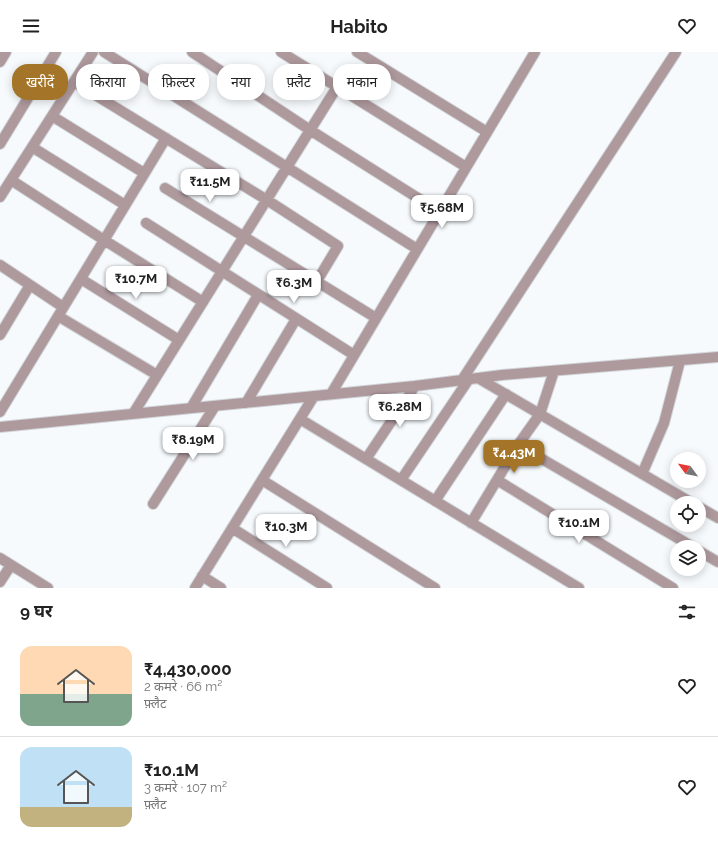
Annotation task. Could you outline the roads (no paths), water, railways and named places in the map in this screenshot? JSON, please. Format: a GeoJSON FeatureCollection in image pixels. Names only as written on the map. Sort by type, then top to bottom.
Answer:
{"type":"FeatureCollection","features":[{"type":"Feature","properties":{"kind":"street"},"geometry":{"type":"LineString","coordinates":[[0,62],[6,52]]}},
{"type":"Feature","properties":{"kind":"street"},"geometry":{"type":"LineString","coordinates":[[0,144],[56,52]]}},
{"type":"Feature","properties":{"kind":"street"},"geometry":{"type":"LineString","coordinates":[[0,197],[93,52]]}},
{"type":"Feature","properties":{"kind":"street"},"geometry":{"type":"LineString","coordinates":[[104,52],[417,249]]}},
{"type":"Feature","properties":{"kind":"street"},"geometry":{"type":"LineString","coordinates":[[192,52],[310,130],[440,212]]}},
{"type":"Feature","properties":{"kind":"street"},"geometry":{"type":"LineString","coordinates":[[281,52],[333,84]]}},
{"type":"Feature","properties":{"kind":"street"},"geometry":{"type":"LineString","coordinates":[[357,52],[487,132]]}},
{"type":"Feature","properties":{"kind":"street"},"geometry":{"type":"LineString","coordinates":[[331,394],[535,52]]}},
{"type":"Feature","properties":{"kind":"street"},"geometry":{"type":"LineString","coordinates":[[401,480],[470,379],[676,52]]}},
{"type":"Feature","properties":{"kind":"street"},"geometry":{"type":"LineString","coordinates":[[74,82],[267,200],[338,246],[317,281]]}},
{"type":"Feature","properties":{"kind":"street"},"geometry":{"type":"LineString","coordinates":[[133,414],[333,93]]}},
{"type":"Feature","properties":{"kind":"street"},"geometry":{"type":"LineString","coordinates":[[358,100],[466,167]]}},
{"type":"Feature","properties":{"kind":"street"},"geometry":{"type":"LineString","coordinates":[[52,116],[144,173]]}},
{"type":"Feature","properties":{"kind":"street"},"geometry":{"type":"LineString","coordinates":[[0,412],[166,138]]}},
{"type":"Feature","properties":{"kind":"street"},"geometry":{"type":"LineString","coordinates":[[32,147],[125,205]]}},
{"type":"Feature","properties":{"kind":"street"},"geometry":{"type":"LineString","coordinates":[[11,180],[203,302]]}},
{"type":"Feature","properties":{"kind":"street"},"geometry":{"type":"LineString","coordinates":[[165,188],[376,318]]}},
{"type":"Feature","properties":{"kind":"street"},"geometry":{"type":"LineString","coordinates":[[146,223],[354,355]]}},
{"type":"Feature","properties":{"kind":"street"},"geometry":{"type":"LineString","coordinates":[[0,266],[30,285],[61,312],[158,375]]}},
{"type":"Feature","properties":{"kind":"street"},"geometry":{"type":"LineString","coordinates":[[80,279],[179,340]]}},
{"type":"Feature","properties":{"kind":"street"},"geometry":{"type":"LineString","coordinates":[[0,335],[30,285]]}},
{"type":"Feature","properties":{"kind":"street"},"geometry":{"type":"LineString","coordinates":[[192,408],[258,295]]}},
{"type":"Feature","properties":{"kind":"street"},"geometry":{"type":"LineString","coordinates":[[246,402],[296,319]]}},
{"type":"Feature","properties":{"kind":"street"},"geometry":{"type":"LineString","coordinates":[[0,427],[415,386],[470,379],[718,357]]}},
{"type":"Feature","properties":{"kind":"street"},"geometry":{"type":"LineString","coordinates":[[642,474],[664,423],[680,361]]}},
{"type":"Feature","properties":{"kind":"street"},"geometry":{"type":"LineString","coordinates":[[472,523],[518,445],[540,414],[554,371]]}},
{"type":"Feature","properties":{"kind":"street"},"geometry":{"type":"LineString","coordinates":[[470,379],[506,394],[680,496]]}},
{"type":"Feature","properties":{"kind":"street"},"geometry":{"type":"LineString","coordinates":[[366,459],[415,386]]}},
{"type":"Feature","properties":{"kind":"street"},"geometry":{"type":"LineString","coordinates":[[435,501],[506,394]]}},
{"type":"Feature","properties":{"kind":"street"},"geometry":{"type":"LineString","coordinates":[[195,588],[314,396]]}},
{"type":"Feature","properties":{"kind":"street"},"geometry":{"type":"LineString","coordinates":[[153,504],[214,406]]}},
{"type":"Feature","properties":{"kind":"street"},"geometry":{"type":"LineString","coordinates":[[300,419],[579,588]]}},
{"type":"Feature","properties":{"kind":"street"},"geometry":{"type":"LineString","coordinates":[[518,445],[681,540]]}},
{"type":"Feature","properties":{"kind":"street"},"geometry":{"type":"LineString","coordinates":[[262,480],[435,588]]}},
{"type":"Feature","properties":{"kind":"street"},"geometry":{"type":"LineString","coordinates":[[497,480],[673,588]]}},
{"type":"Feature","properties":{"kind":"street"},"geometry":{"type":"LineString","coordinates":[[706,510],[717,516]]}},
{"type":"Feature","properties":{"kind":"street"},"geometry":{"type":"LineString","coordinates":[[232,528],[328,588]]}},
{"type":"Feature","properties":{"kind":"street"},"geometry":{"type":"LineString","coordinates":[[706,555],[718,562]]}},
{"type":"Feature","properties":{"kind":"street"},"geometry":{"type":"LineString","coordinates":[[0,558],[11,564],[35,585],[48,588]]}},
{"type":"Feature","properties":{"kind":"street"},"geometry":{"type":"LineString","coordinates":[[0,582],[11,564]]}},
{"type":"Feature","properties":{"kind":"street"},"geometry":{"type":"LineString","coordinates":[[202,576],[221,588]]}}]}
